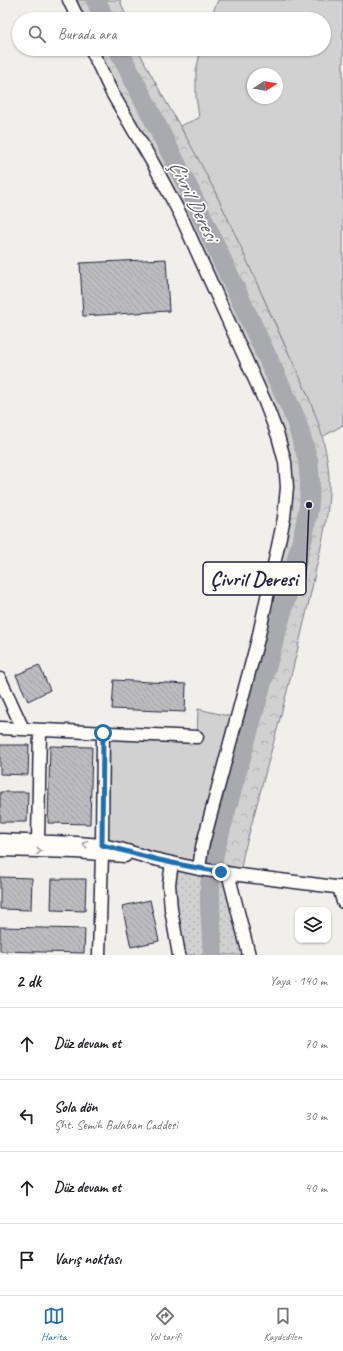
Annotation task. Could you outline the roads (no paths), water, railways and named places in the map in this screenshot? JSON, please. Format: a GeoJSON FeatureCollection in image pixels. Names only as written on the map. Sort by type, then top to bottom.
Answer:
{"type":"FeatureCollection","features":[{"type":"Feature","properties":{"kind":"street"},"geometry":{"type":"LineString","coordinates":[[69,0],[75,12]]}},
{"type":"Feature","properties":{"kind":"street"},"geometry":{"type":"LineString","coordinates":[[95,56],[115,98],[154,165],[183,220],[265,402],[278,436],[285,462],[288,487],[284,518],[258,639],[202,847],[201,869]]}},
{"type":"Feature","properties":{"kind":"street"},"geometry":{"type":"LineString","coordinates":[[0,679],[23,729]]}},
{"type":"Feature","properties":{"kind":"street"},"geometry":{"type":"LineString","coordinates":[[0,728],[197,737]]}},
{"type":"Feature","properties":{"kind":"street"},"geometry":{"type":"LineString","coordinates":[[38,841],[40,730]]}},
{"type":"Feature","properties":{"kind":"street"},"geometry":{"type":"LineString","coordinates":[[99,955],[103,733]]}},
{"type":"Feature","properties":{"kind":"street"},"geometry":{"type":"LineString","coordinates":[[0,840],[38,841],[102,850]]}},
{"type":"Feature","properties":{"kind":"street"},"geometry":{"type":"LineString","coordinates":[[0,850],[76,852],[120,849],[150,858],[201,869],[341,888],[343,902]]}},
{"type":"Feature","properties":{"kind":"street"},"geometry":{"type":"LineString","coordinates":[[172,863],[169,884],[171,909],[179,955]]}},
{"type":"Feature","properties":{"kind":"street"},"geometry":{"type":"LineString","coordinates":[[224,872],[249,955]]}},
{"type":"Feature","properties":{"kind":"waterway","name":"Çivril Deresi"},"geometry":{"type":"LineString","coordinates":[[96,0],[101,12]]}},
{"type":"Feature","properties":{"kind":"waterway","name":"Çivril Deresi"},"geometry":{"type":"LineString","coordinates":[[122,56],[188,187],[295,417],[308,460],[310,482],[309,505],[303,537],[214,853],[210,885],[213,955]]}},
{"type":"Feature","properties":{"kind":"place","name":"Çivril Deresi"},"geometry":{"type":"Point","coordinates":[309,505]}}]}
